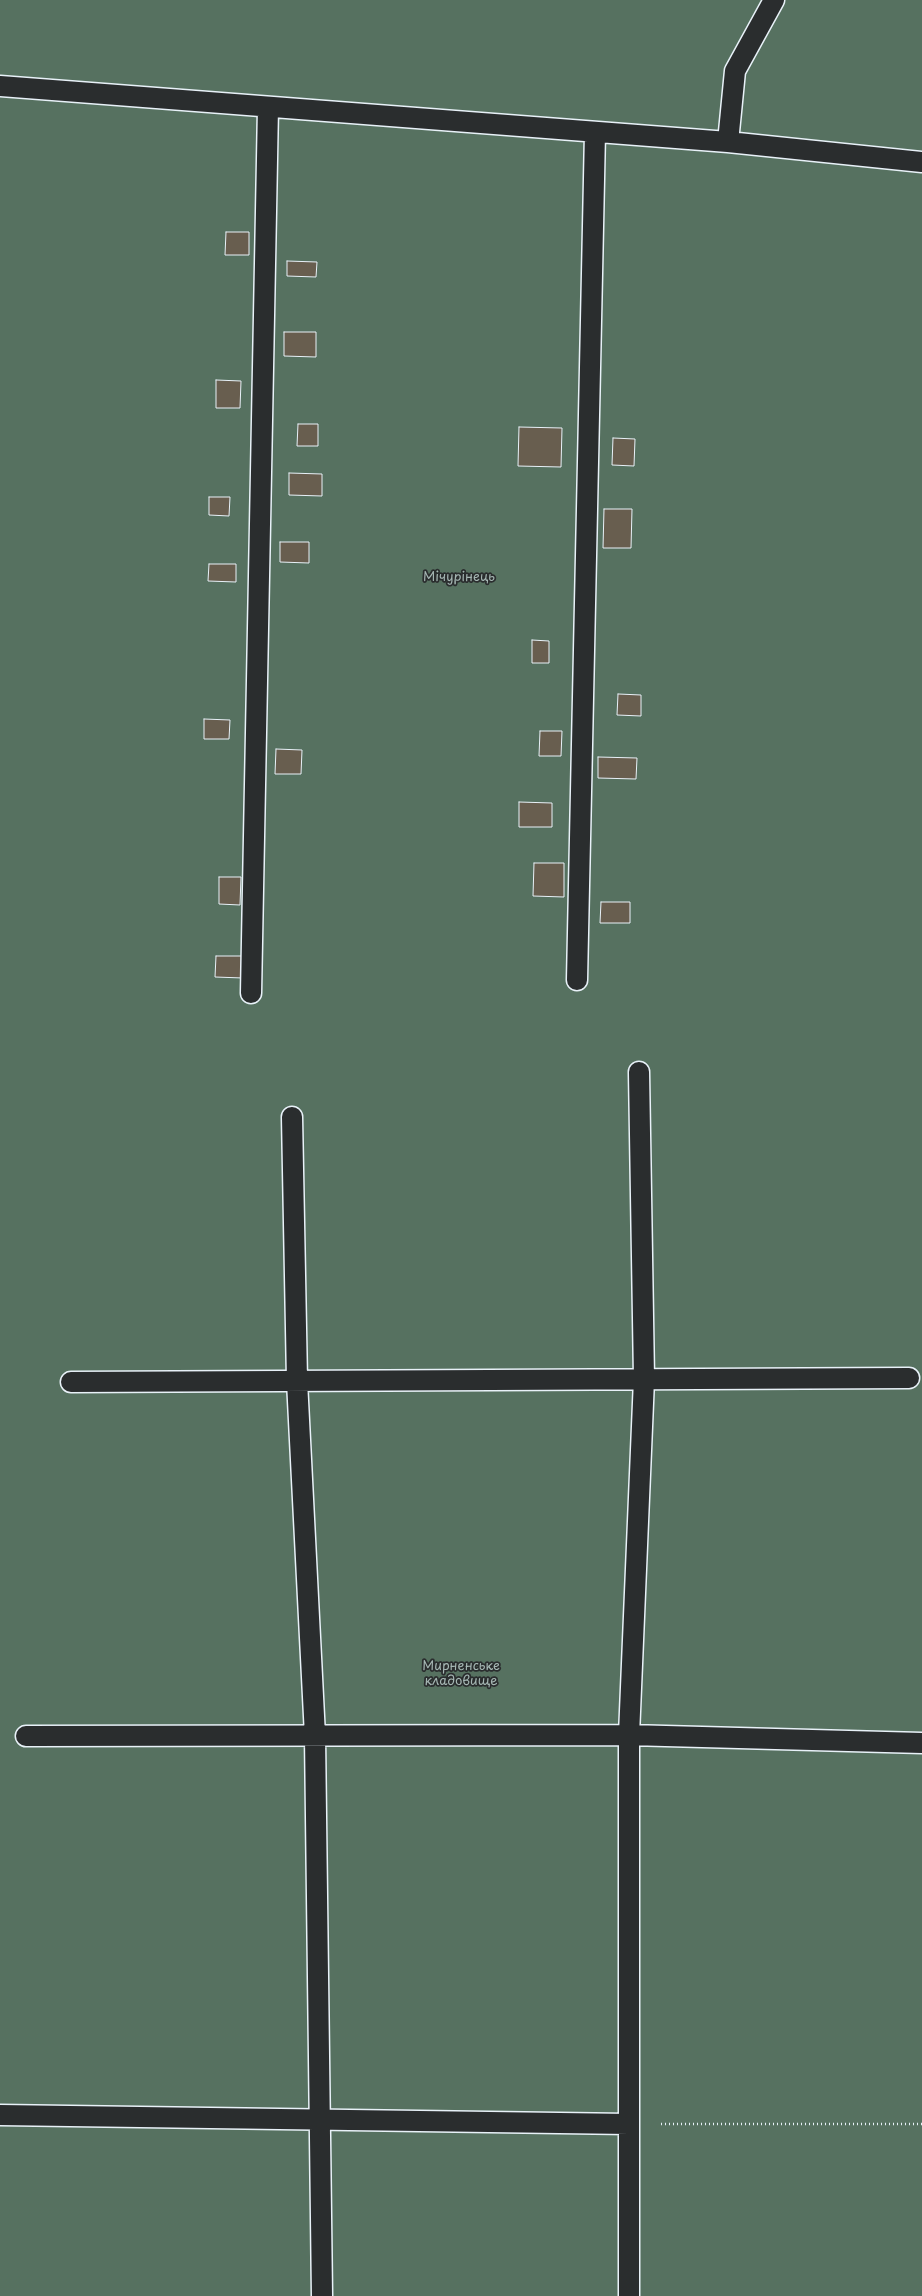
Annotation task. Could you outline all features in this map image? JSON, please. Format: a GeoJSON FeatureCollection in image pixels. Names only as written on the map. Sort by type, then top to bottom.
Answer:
{"type":"FeatureCollection","features":[{"type":"Feature","properties":{"kind":"lane"},"geometry":{"type":"LineString","coordinates":[[728,142],[735,71],[774,0]]}},
{"type":"Feature","properties":{"kind":"lane"},"geometry":{"type":"LineString","coordinates":[[0,86],[728,142],[922,162]]}},
{"type":"Feature","properties":{"kind":"lane"},"geometry":{"type":"LineString","coordinates":[[251,993],[268,107]]}},
{"type":"Feature","properties":{"kind":"lane"},"geometry":{"type":"LineString","coordinates":[[577,980],[595,132]]}},
{"type":"Feature","properties":{"kind":"lane"},"geometry":{"type":"LineString","coordinates":[[629,2296],[629,1735],[644,1380],[639,1072]]}},
{"type":"Feature","properties":{"kind":"lane"},"geometry":{"type":"LineString","coordinates":[[292,1117],[297,1381],[315,1736],[322,2296]]}},
{"type":"Feature","properties":{"kind":"lane"},"geometry":{"type":"LineString","coordinates":[[71,1382],[908,1378]]}},
{"type":"Feature","properties":{"kind":"lane"},"geometry":{"type":"LineString","coordinates":[[26,1736],[629,1735],[922,1744]]}},
{"type":"Feature","properties":{"kind":"lane"},"geometry":{"type":"LineString","coordinates":[[0,2115],[629,2124]]}},
{"type":"Feature","properties":{"kind":"path"},"geometry":{"type":"LineString","coordinates":[[629,2124],[922,2124]]}},
{"type":"Feature","properties":{"kind":"green space"},"geometry":{"type":"Polygon","coordinates":[[[0,0],[922,0],[922,2296],[0,2296],[0,0]]]}},
{"type":"Feature","properties":{"kind":"building"},"geometry":{"type":"Polygon","coordinates":[[[226,232],[249,232],[249,255],[225,255],[226,232]]]}},
{"type":"Feature","properties":{"kind":"building"},"geometry":{"type":"Polygon","coordinates":[[[287,261],[317,262],[316,277],[287,276],[287,261]]]}},
{"type":"Feature","properties":{"kind":"building"},"geometry":{"type":"Polygon","coordinates":[[[284,332],[316,332],[316,357],[284,356],[284,332]]]}},
{"type":"Feature","properties":{"kind":"building"},"geometry":{"type":"Polygon","coordinates":[[[216,380],[241,381],[240,408],[216,408],[216,380]]]}},
{"type":"Feature","properties":{"kind":"building"},"geometry":{"type":"Polygon","coordinates":[[[298,424],[318,424],[318,446],[297,446],[298,424]]]}},
{"type":"Feature","properties":{"kind":"building"},"geometry":{"type":"Polygon","coordinates":[[[519,427],[562,428],[561,467],[518,466],[519,427]]]}},
{"type":"Feature","properties":{"kind":"building"},"geometry":{"type":"Polygon","coordinates":[[[613,438],[635,439],[634,466],[612,465],[613,438]]]}},
{"type":"Feature","properties":{"kind":"building"},"geometry":{"type":"Polygon","coordinates":[[[289,473],[322,474],[322,496],[289,495],[289,473]]]}},
{"type":"Feature","properties":{"kind":"building"},"geometry":{"type":"Polygon","coordinates":[[[209,497],[230,497],[229,516],[209,515],[209,497]]]}},
{"type":"Feature","properties":{"kind":"building"},"geometry":{"type":"Polygon","coordinates":[[[604,509],[632,509],[631,548],[603,548],[604,509]]]}},
{"type":"Feature","properties":{"kind":"building"},"geometry":{"type":"Polygon","coordinates":[[[280,542],[309,542],[309,563],[280,562],[280,542]]]}},
{"type":"Feature","properties":{"kind":"building"},"geometry":{"type":"Polygon","coordinates":[[[209,564],[236,564],[236,582],[208,581],[209,564]]]}},
{"type":"Feature","properties":{"kind":"building"},"geometry":{"type":"Polygon","coordinates":[[[532,640],[549,641],[549,663],[532,663],[532,640]]]}},
{"type":"Feature","properties":{"kind":"building"},"geometry":{"type":"Polygon","coordinates":[[[618,694],[641,695],[641,716],[617,715],[618,694]]]}},
{"type":"Feature","properties":{"kind":"building"},"geometry":{"type":"Polygon","coordinates":[[[204,719],[230,720],[229,739],[204,739],[204,719]]]}},
{"type":"Feature","properties":{"kind":"building"},"geometry":{"type":"Polygon","coordinates":[[[540,731],[562,731],[561,756],[539,756],[540,731]]]}},
{"type":"Feature","properties":{"kind":"building"},"geometry":{"type":"Polygon","coordinates":[[[276,749],[302,750],[301,774],[275,774],[276,749]]]}},
{"type":"Feature","properties":{"kind":"building"},"geometry":{"type":"Polygon","coordinates":[[[598,757],[637,758],[636,779],[598,778],[598,757]]]}},
{"type":"Feature","properties":{"kind":"building"},"geometry":{"type":"Polygon","coordinates":[[[519,802],[552,803],[552,827],[519,827],[519,802]]]}},
{"type":"Feature","properties":{"kind":"building"},"geometry":{"type":"Polygon","coordinates":[[[534,863],[564,863],[564,897],[533,896],[534,863]]]}},
{"type":"Feature","properties":{"kind":"building"},"geometry":{"type":"Polygon","coordinates":[[[219,877],[241,877],[240,905],[219,904],[219,877]]]}},
{"type":"Feature","properties":{"kind":"building"},"geometry":{"type":"Polygon","coordinates":[[[601,902],[630,902],[630,923],[600,923],[601,902]]]}},
{"type":"Feature","properties":{"kind":"building"},"geometry":{"type":"Polygon","coordinates":[[[216,956],[243,956],[243,978],[215,977],[216,956]]]}},
{"type":"Feature","properties":{"kind":"park label","name":"Мічурінець"},"geometry":{"type":"Point","coordinates":[459,577]}},
{"type":"Feature","properties":{"kind":"park label","name":"Мирненське кладовище"},"geometry":{"type":"Point","coordinates":[461,1674]}}]}
